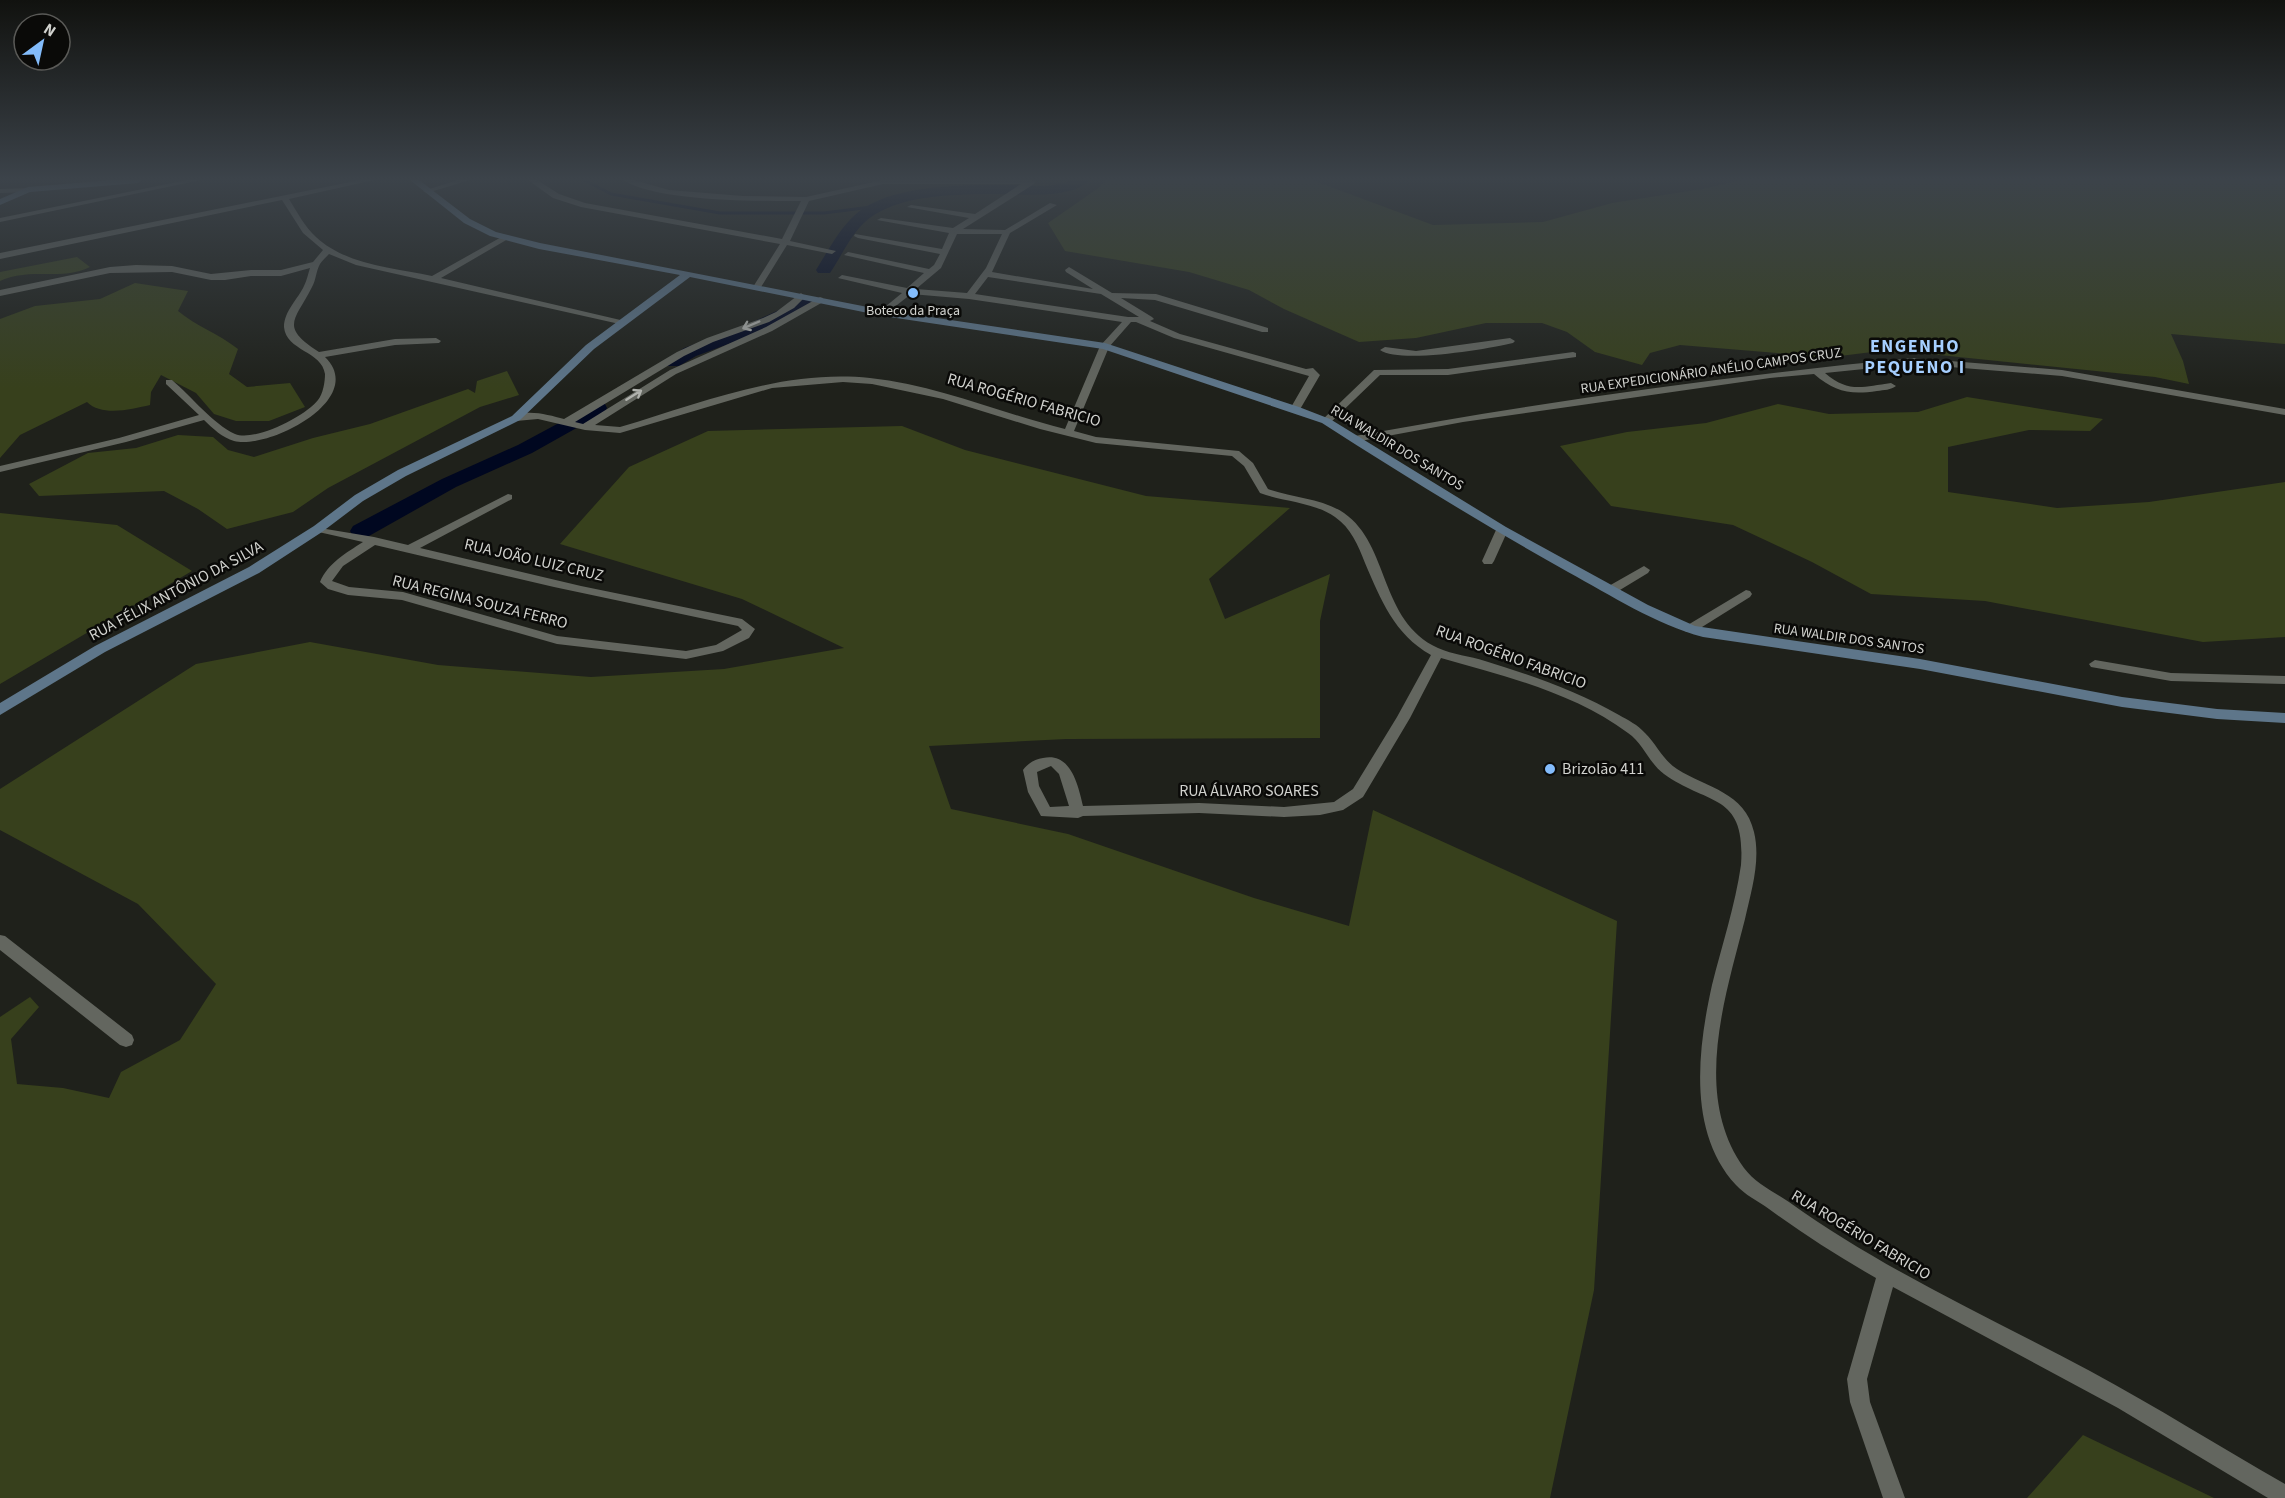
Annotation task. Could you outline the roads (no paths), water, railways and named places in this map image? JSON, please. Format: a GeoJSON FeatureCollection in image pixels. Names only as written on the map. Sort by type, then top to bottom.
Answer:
{"type":"FeatureCollection","features":[{"type":"Feature","properties":{"kind":"street"},"geometry":{"type":"LineString","coordinates":[[0,256],[30,250]]}},
{"type":"Feature","properties":{"kind":"street"},"geometry":{"type":"LineString","coordinates":[[432,280],[483,250]]}},
{"type":"Feature","properties":{"kind":"street","name":"RUA WALDIR DOS SANTOS"},"geometry":{"type":"LineString","coordinates":[[560,250],[883,313],[1105,346],[1295,408],[1326,421],[1502,530],[1643,608],[1690,629],[1708,634],[1920,664],[2122,702],[2217,714],[2285,718]]}},
{"type":"Feature","properties":{"kind":"street"},"geometry":{"type":"LineString","coordinates":[[757,287],[780,250]]}},
{"type":"Feature","properties":{"kind":"street"},"geometry":{"type":"LineString","coordinates":[[826,250],[832,251]]}},
{"type":"Feature","properties":{"kind":"street"},"geometry":{"type":"LineString","coordinates":[[883,313],[938,266],[945,252],[934,250]]}},
{"type":"Feature","properties":{"kind":"street"},"geometry":{"type":"LineString","coordinates":[[969,296],[987,274],[998,250]]}},
{"type":"Feature","properties":{"kind":"street"},"geometry":{"type":"LineString","coordinates":[[169,382],[233,437],[241,439],[254,438],[290,424],[321,403],[328,389],[328,369],[319,355],[292,338],[289,330],[290,319],[309,286],[315,264],[327,251],[356,262],[624,322]]}},
{"type":"Feature","properties":{"kind":"street"},"geometry":{"type":"LineString","coordinates":[[848,255],[930,272]]}},
{"type":"Feature","properties":{"kind":"street"},"geometry":{"type":"LineString","coordinates":[[0,294],[110,270],[172,269],[211,277],[225,277],[251,273],[281,273],[315,264]]}},
{"type":"Feature","properties":{"kind":"street"},"geometry":{"type":"LineString","coordinates":[[1069,270],[1112,294],[1136,318]]}},
{"type":"Feature","properties":{"kind":"street","name":"RUA FÉLIX ANTÔNIO DA SILVA"},"geometry":{"type":"LineString","coordinates":[[0,710],[100,649],[254,570],[318,529],[359,498],[402,473],[516,418],[590,347],[688,274]]}},
{"type":"Feature","properties":{"kind":"street"},"geometry":{"type":"LineString","coordinates":[[987,274],[1092,290],[1136,318]]}},
{"type":"Feature","properties":{"kind":"street"},"geometry":{"type":"LineString","coordinates":[[842,278],[907,291],[969,296],[1136,318],[1314,374],[1295,408]]}},
{"type":"Feature","properties":{"kind":"street"},"geometry":{"type":"LineString","coordinates":[[1112,294],[1156,297],[1265,330]]}},
{"type":"Feature","properties":{"kind":"street"},"geometry":{"type":"LineString","coordinates":[[565,423],[698,345],[788,308],[801,296]]}},
{"type":"Feature","properties":{"kind":"street"},"geometry":{"type":"LineString","coordinates":[[585,427],[673,372],[769,329],[820,300]]}},
{"type":"Feature","properties":{"kind":"street"},"geometry":{"type":"LineString","coordinates":[[1068,433],[1105,346],[1136,318]]}},
{"type":"Feature","properties":{"kind":"street"},"geometry":{"type":"LineString","coordinates":[[319,355],[395,342],[436,341]]}},
{"type":"Feature","properties":{"kind":"street"},"geometry":{"type":"LineString","coordinates":[[1385,350],[1416,354],[1510,341]]}},
{"type":"Feature","properties":{"kind":"street"},"geometry":{"type":"LineString","coordinates":[[1416,354],[1427,374]]}},
{"type":"Feature","properties":{"kind":"street"},"geometry":{"type":"LineString","coordinates":[[1326,421],[1377,372],[1427,374],[1574,355]]}},
{"type":"Feature","properties":{"kind":"street","name":"RUA EXPEDICIONÁRIO ANÉLIO CAMPOS CRUZ"},"geometry":{"type":"LineString","coordinates":[[1355,439],[1463,419],[1816,370],[1913,361],[1954,363],[2112,381],[2285,412]]}},
{"type":"Feature","properties":{"kind":"street"},"geometry":{"type":"LineString","coordinates":[[1816,370],[1841,391],[1891,386]]}},
{"type":"Feature","properties":{"kind":"street","name":"RUA ROGÉRIO FABRICIO"},"geometry":{"type":"LineString","coordinates":[[516,418],[538,416],[585,427],[620,430],[771,385],[843,379],[926,391],[1096,440],[1235,453],[1250,464],[1257,483],[1264,490],[1274,495],[1329,508],[1339,514],[1351,524],[1361,540],[1397,622],[1416,641],[1438,653],[1533,681],[1586,703],[1643,737],[1653,754],[1670,771],[1709,788],[1728,800],[1740,813],[1747,832],[1749,868],[1719,991],[1707,1056],[1711,1117],[1719,1144],[1741,1179],[1798,1221],[1887,1273],[2126,1402],[2285,1496]]}},
{"type":"Feature","properties":{"kind":"street"},"geometry":{"type":"LineString","coordinates":[[0,469],[122,440],[207,416]]}},
{"type":"Feature","properties":{"kind":"street"},"geometry":{"type":"LineString","coordinates":[[411,548],[508,497]]}},
{"type":"Feature","properties":{"kind":"street","name":"RUA JOÃO LUIZ CRUZ"},"geometry":{"type":"LineString","coordinates":[[318,529],[742,623]]}},
{"type":"Feature","properties":{"kind":"street"},"geometry":{"type":"LineString","coordinates":[[1488,561],[1502,530]]}},
{"type":"Feature","properties":{"kind":"street","name":"RUA REGINA SOUZA FERRO"},"geometry":{"type":"LineString","coordinates":[[374,540],[333,570],[326,582],[348,591],[403,597],[557,640],[686,655],[719,648],[735,641],[749,629],[742,623]]}},
{"type":"Feature","properties":{"kind":"street"},"geometry":{"type":"LineString","coordinates":[[1611,590],[1644,570]]}},
{"type":"Feature","properties":{"kind":"street"},"geometry":{"type":"LineString","coordinates":[[1690,629],[1746,594]]}},
{"type":"Feature","properties":{"kind":"street","name":"RUA ÁLVARO SOARES"},"geometry":{"type":"LineString","coordinates":[[1078,813],[1067,770],[1055,762],[1041,762],[1030,770],[1030,779],[1046,812],[1078,813],[1199,808],[1284,812],[1320,810],[1338,806],[1358,793],[1403,718],[1438,653]]}},
{"type":"Feature","properties":{"kind":"street"},"geometry":{"type":"LineString","coordinates":[[2095,664],[2170,677],[2285,680]]}},
{"type":"Feature","properties":{"kind":"street"},"geometry":{"type":"LineString","coordinates":[[0,941],[126,1040]]}},
{"type":"Feature","properties":{"kind":"street"},"geometry":{"type":"LineString","coordinates":[[1887,1273],[1857,1379],[1860,1402],[1894,1498]]}},
{"type":"Feature","properties":{"kind":"waterway"},"geometry":{"type":"LineString","coordinates":[[824,270],[837,250]]}},
{"type":"Feature","properties":{"kind":"waterway"},"geometry":{"type":"LineString","coordinates":[[673,362],[690,352],[752,329],[805,303]]}},
{"type":"Feature","properties":{"kind":"waterway"},"geometry":{"type":"LineString","coordinates":[[361,531],[449,483],[525,449],[598,408]]}},
{"type":"Feature","properties":{"kind":"place","name":"Boteco da Praça"},"geometry":{"type":"Point","coordinates":[913,293]}},
{"type":"Feature","properties":{"kind":"place","name":"Brizolão 411"},"geometry":{"type":"Point","coordinates":[1550,769]}},
{"type":"Feature","properties":{"kind":"district","name":"ENGENHO PEQUENO I"},"geometry":{"type":"Point","coordinates":[1915,356]}}]}
